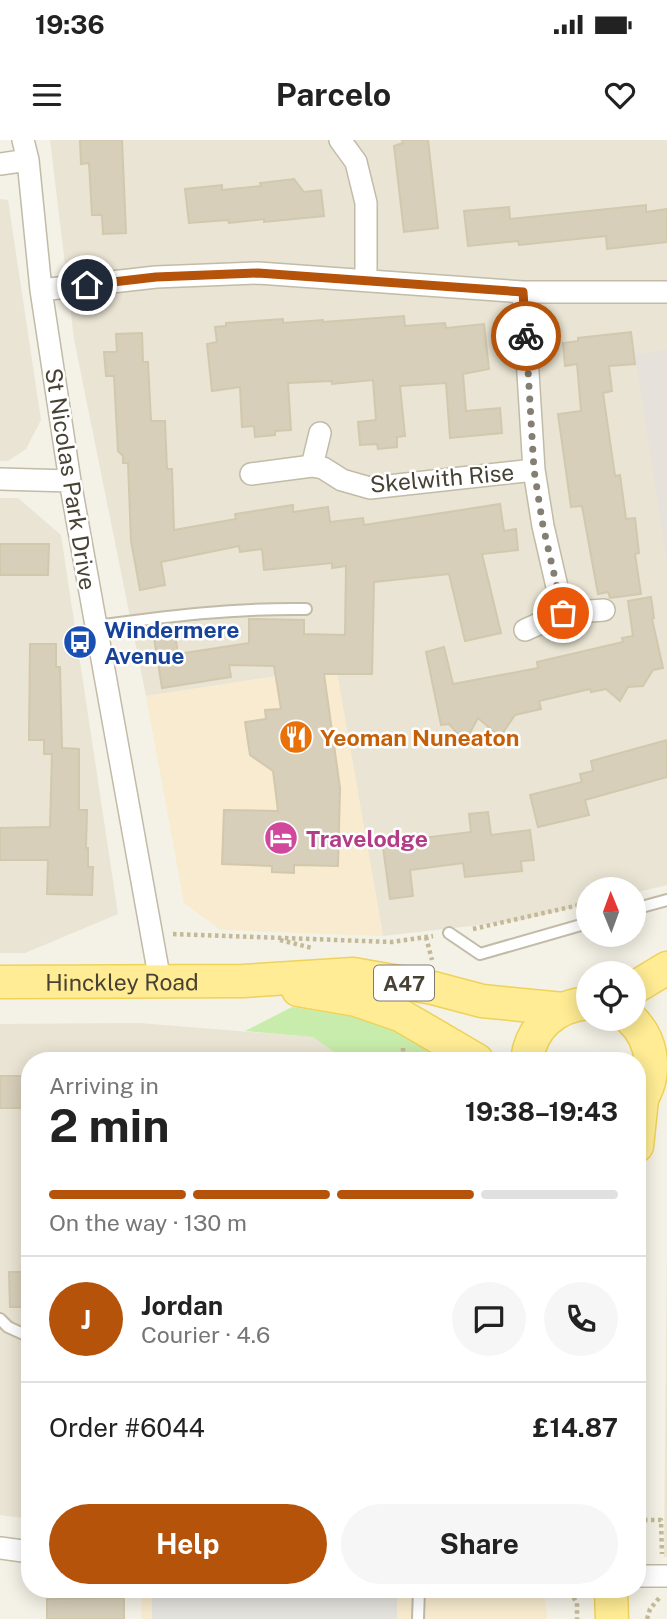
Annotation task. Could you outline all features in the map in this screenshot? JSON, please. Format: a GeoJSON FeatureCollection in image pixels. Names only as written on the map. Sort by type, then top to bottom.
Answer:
{"type":"FeatureCollection","features":[{"type":"Feature","properties":{"kind":"main road"},"geometry":{"type":"LineString","coordinates":[[646,981],[667,968]]}},
{"type":"Feature","properties":{"kind":"main road","name":"Hinckley Road"},"geometry":{"type":"LineString","coordinates":[[0,982],[243,981],[353,974],[433,988],[482,1001],[575,1006]]}},
{"type":"Feature","properties":{"kind":"main road","name":"Hinckley Road"},"geometry":{"type":"LineString","coordinates":[[243,981],[367,1003],[400,1015],[465,1052]]}},
{"type":"Feature","properties":{"kind":"main road","name":"A47"},"geometry":{"type":"LineString","coordinates":[[529,1052],[532,1038],[544,1021],[575,1006]]}},
{"type":"Feature","properties":{"kind":"main road"},"geometry":{"type":"LineString","coordinates":[[646,1089],[658,1036]]}},
{"type":"Feature","properties":{"kind":"main road"},"geometry":{"type":"LineString","coordinates":[[611,1598],[612,1619]]}},
{"type":"Feature","properties":{"kind":"street"},"geometry":{"type":"LineString","coordinates":[[340,140],[356,162],[366,203],[366,279]]}},
{"type":"Feature","properties":{"kind":"street"},"geometry":{"type":"LineString","coordinates":[[0,164],[25,150]]}},
{"type":"Feature","properties":{"kind":"street","name":"St Nicolas Park Drive"},"geometry":{"type":"LineString","coordinates":[[25,150],[41,290],[70,481],[160,981]]}},
{"type":"Feature","properties":{"kind":"street"},"geometry":{"type":"LineString","coordinates":[[41,290],[156,277],[258,273],[523,292],[667,292]]}},
{"type":"Feature","properties":{"kind":"street","name":"Skelwith Rise"},"geometry":{"type":"LineString","coordinates":[[523,292],[534,470],[543,526],[563,613]]}},
{"type":"Feature","properties":{"kind":"street"},"geometry":{"type":"LineString","coordinates":[[251,474],[312,466],[320,433]]}},
{"type":"Feature","properties":{"kind":"street","name":"Skelwith Rise"},"geometry":{"type":"LineString","coordinates":[[312,466],[323,468],[342,480],[370,488],[534,470]]}},
{"type":"Feature","properties":{"kind":"street"},"geometry":{"type":"LineString","coordinates":[[0,479],[70,481]]}},
{"type":"Feature","properties":{"kind":"street"},"geometry":{"type":"LineString","coordinates":[[525,630],[563,613],[604,610]]}},
{"type":"Feature","properties":{"kind":"street"},"geometry":{"type":"LineString","coordinates":[[0,1548],[21,1551]]}},
{"type":"Feature","properties":{"kind":"street"},"geometry":{"type":"LineString","coordinates":[[646,1578],[666,1583]]}},
{"type":"Feature","properties":{"kind":"lane"},"geometry":{"type":"LineString","coordinates":[[96,626],[197,612],[256,608],[306,609]]}},
{"type":"Feature","properties":{"kind":"lane"},"geometry":{"type":"LineString","coordinates":[[646,906],[667,900]]}},
{"type":"Feature","properties":{"kind":"lane"},"geometry":{"type":"LineString","coordinates":[[449,933],[480,954],[576,926]]}},
{"type":"Feature","properties":{"kind":"lane"},"geometry":{"type":"LineString","coordinates":[[0,1319],[8,1327],[21,1333]]}},
{"type":"Feature","properties":{"kind":"lane"},"geometry":{"type":"LineString","coordinates":[[418,1619],[419,1598]]}},
{"type":"Feature","properties":{"kind":"path"},"geometry":{"type":"LineString","coordinates":[[151,933],[392,942],[492,926],[576,905]]}},
{"type":"Feature","properties":{"kind":"path"},"geometry":{"type":"LineString","coordinates":[[646,1520],[661,1520],[666,1583],[647,1619]]}},
{"type":"Feature","properties":{"kind":"path"},"geometry":{"type":"LineString","coordinates":[[574,1598],[577,1603],[578,1619]]}},
{"type":"Feature","properties":{"kind":"shaded area"},"geometry":{"type":"Polygon","coordinates":[[[50,140],[667,140],[667,885],[646,890],[646,877],[576,877],[576,907],[522,920],[383,936],[336,667],[146,696],[74,339],[50,140]]]}},
{"type":"Feature","properties":{"kind":"shaded area"},"geometry":{"type":"Polygon","coordinates":[[[0,199],[8,200],[41,420],[26,449],[8,461],[0,461],[0,199]]]}},
{"type":"Feature","properties":{"kind":"shaded area"},"geometry":{"type":"Polygon","coordinates":[[[667,349],[667,563],[635,355],[667,349]]]}},
{"type":"Feature","properties":{"kind":"shaded area"},"geometry":{"type":"Polygon","coordinates":[[[0,498],[18,498],[61,535],[118,914],[25,953],[0,953],[0,498]]]}},
{"type":"Feature","properties":{"kind":"shaded area"},"geometry":{"type":"Polygon","coordinates":[[[336,667],[383,936],[221,930],[184,903],[146,696],[336,667]]]}},
{"type":"Feature","properties":{"kind":"shaded area"},"geometry":{"type":"Polygon","coordinates":[[[139,1023],[313,1037],[334,1052],[21,1052],[21,1518],[0,1515],[0,1024],[139,1023]]]}},
{"type":"Feature","properties":{"kind":"shaded area"},"geometry":{"type":"Polygon","coordinates":[[[667,1253],[667,1557],[664,1557],[667,1253]]]}},
{"type":"Feature","properties":{"kind":"shaded area"},"geometry":{"type":"Polygon","coordinates":[[[142,1598],[545,1598],[547,1619],[141,1619],[142,1598]]]}},
{"type":"Feature","properties":{"kind":"shaded area"},"geometry":{"type":"Polygon","coordinates":[[[152,1598],[397,1598],[397,1619],[152,1619],[152,1598]]]}},
{"type":"Feature","properties":{"kind":"green space"},"geometry":{"type":"Polygon","coordinates":[[[292,1007],[377,1021],[421,1039],[436,1052],[334,1052],[313,1037],[245,1031],[292,1007]]]}},
{"type":"Feature","properties":{"kind":"building"},"geometry":{"type":"Polygon","coordinates":[[[80,140],[122,140],[126,233],[103,234],[102,215],[92,215],[89,163],[81,164],[80,140]]]}},
{"type":"Feature","properties":{"kind":"building"},"geometry":{"type":"Polygon","coordinates":[[[402,140],[428,140],[438,228],[404,232],[394,146],[403,143],[402,140]]]}},
{"type":"Feature","properties":{"kind":"building"},"geometry":{"type":"Polygon","coordinates":[[[294,179],[304,192],[321,190],[324,216],[264,222],[264,219],[229,223],[228,220],[189,223],[185,189],[222,185],[222,190],[294,179]]]}},
{"type":"Feature","properties":{"kind":"building"},"geometry":{"type":"Polygon","coordinates":[[[646,205],[646,212],[667,209],[667,242],[607,249],[606,236],[519,245],[518,241],[468,246],[464,211],[509,207],[510,219],[646,205]]]}},
{"type":"Feature","properties":{"kind":"building"},"geometry":{"type":"Polygon","coordinates":[[[404,316],[405,326],[445,323],[446,328],[484,324],[489,369],[463,374],[466,411],[500,408],[502,433],[450,438],[446,383],[400,386],[405,436],[397,437],[397,447],[378,449],[377,444],[360,445],[358,422],[376,420],[373,380],[332,384],[332,381],[288,383],[291,430],[255,437],[254,426],[242,427],[240,387],[212,391],[207,344],[217,342],[215,327],[226,326],[226,323],[283,319],[283,323],[404,316]]]}},
{"type":"Feature","properties":{"kind":"building"},"geometry":{"type":"Polygon","coordinates":[[[631,332],[635,364],[609,366],[612,391],[603,393],[615,476],[620,475],[626,519],[635,518],[639,553],[635,554],[641,594],[610,598],[608,592],[598,594],[582,506],[571,507],[558,414],[581,411],[577,364],[565,366],[563,343],[578,341],[578,338],[631,332]]]}},
{"type":"Feature","properties":{"kind":"building"},"geometry":{"type":"Polygon","coordinates":[[[142,333],[143,362],[148,362],[151,421],[165,421],[167,469],[172,469],[174,530],[236,519],[235,514],[293,505],[293,512],[328,507],[330,522],[363,518],[364,525],[500,504],[504,531],[516,529],[518,550],[482,554],[501,633],[465,641],[449,574],[374,582],[372,674],[324,674],[340,788],[338,866],[294,865],[294,873],[272,872],[272,866],[222,864],[224,810],[278,811],[273,771],[250,755],[245,722],[266,719],[265,710],[281,709],[274,666],[229,665],[231,677],[162,688],[154,638],[175,635],[178,654],[249,643],[249,619],[304,620],[304,634],[345,635],[346,566],[332,568],[332,563],[264,570],[262,549],[240,552],[239,546],[161,562],[165,585],[140,590],[131,541],[128,463],[123,463],[123,456],[118,451],[114,376],[106,376],[104,352],[117,352],[116,334],[142,333]]]}},
{"type":"Feature","properties":{"kind":"building"},"geometry":{"type":"Polygon","coordinates":[[[0,544],[49,544],[48,575],[0,575],[0,544]]]}},
{"type":"Feature","properties":{"kind":"building"},"geometry":{"type":"Polygon","coordinates":[[[651,597],[652,619],[663,668],[653,670],[643,686],[628,687],[620,701],[606,689],[591,692],[590,689],[539,701],[541,709],[515,715],[500,737],[478,718],[465,742],[449,724],[441,725],[426,652],[444,647],[453,684],[538,668],[537,662],[623,642],[622,638],[633,636],[628,601],[651,597]]]}},
{"type":"Feature","properties":{"kind":"building"},"geometry":{"type":"Polygon","coordinates":[[[30,644],[56,644],[56,667],[60,667],[62,748],[79,749],[79,810],[87,810],[86,848],[88,867],[93,867],[92,895],[47,894],[48,860],[0,860],[0,828],[50,827],[52,754],[44,754],[44,740],[29,740],[30,644]]]}},
{"type":"Feature","properties":{"kind":"building"},"geometry":{"type":"Polygon","coordinates":[[[667,740],[667,777],[585,800],[589,815],[538,827],[530,795],[582,782],[580,774],[593,771],[591,761],[667,740]]]}},
{"type":"Feature","properties":{"kind":"building"},"geometry":{"type":"Polygon","coordinates":[[[488,812],[491,835],[530,830],[534,860],[521,861],[522,871],[465,877],[463,863],[410,870],[413,896],[390,899],[382,840],[406,836],[407,840],[471,832],[469,814],[488,812]]]}},
{"type":"Feature","properties":{"kind":"building"},"geometry":{"type":"Polygon","coordinates":[[[0,1076],[21,1076],[21,1108],[0,1108],[0,1076]]]}},
{"type":"Feature","properties":{"kind":"building"},"geometry":{"type":"Polygon","coordinates":[[[9,1272],[21,1272],[21,1307],[10,1307],[9,1272]]]}},
{"type":"Feature","properties":{"kind":"building"},"geometry":{"type":"Polygon","coordinates":[[[124,1598],[124,1619],[47,1619],[47,1599],[124,1598]]]}},
{"type":"Feature","properties":{"kind":"way so far"},"geometry":{"type":"LineString","coordinates":[[526,336],[534,470],[543,526],[563,613]]}},
{"type":"Feature","properties":{"kind":"place","name":"Windermere Avenue"},"geometry":{"type":"Point","coordinates":[80,642]}},
{"type":"Feature","properties":{"kind":"place","name":"Yeoman Nuneaton"},"geometry":{"type":"Point","coordinates":[296,737]}},
{"type":"Feature","properties":{"kind":"place","name":"Travelodge"},"geometry":{"type":"Point","coordinates":[281,838]}},
{"type":"Feature","properties":{"kind":"route"},"geometry":{"type":"LineString","coordinates":[[87,285],[156,277],[258,273],[523,292],[526,336]]}}]}
